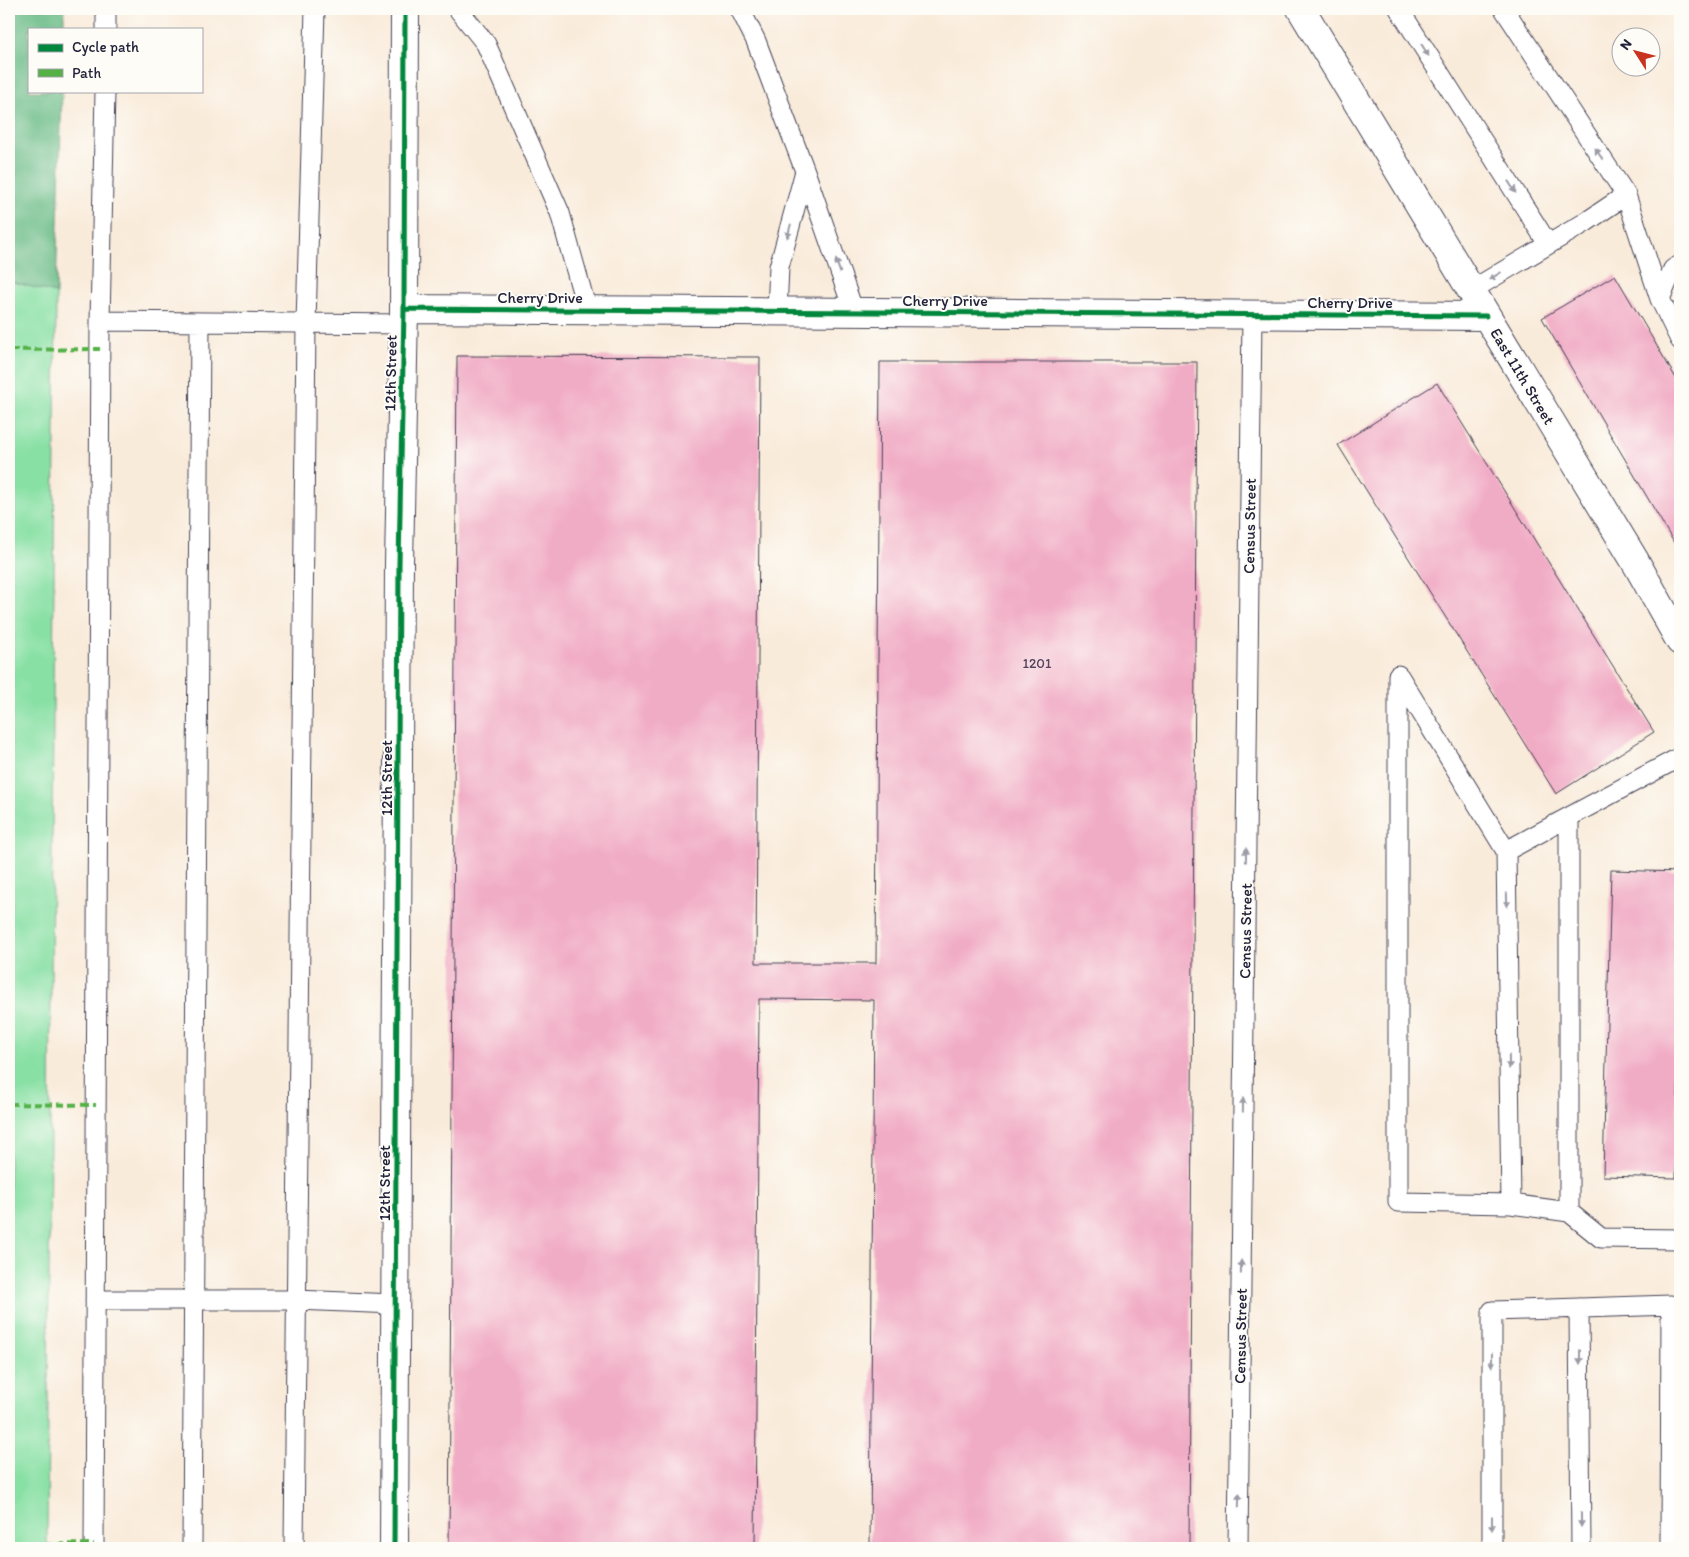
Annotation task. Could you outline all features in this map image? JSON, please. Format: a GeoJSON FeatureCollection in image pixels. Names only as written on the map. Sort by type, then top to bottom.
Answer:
{"type":"FeatureCollection","features":[{"type":"Feature","properties":{"kind":"street","name":"12th Street"},"geometry":{"type":"LineString","coordinates":[[394,1548],[399,564],[404,316],[405,9]]}},
{"type":"Feature","properties":{"kind":"street","name":"East 11th Street"},"geometry":{"type":"LineString","coordinates":[[1301,9],[1635,561],[1680,641]]}},
{"type":"Feature","properties":{"kind":"street","name":"Cherry Drive"},"geometry":{"type":"LineString","coordinates":[[404,316],[587,310],[1486,316]]}},
{"type":"Feature","properties":{"kind":"lane"},"geometry":{"type":"LineString","coordinates":[[106,9],[106,28]]}},
{"type":"Feature","properties":{"kind":"lane"},"geometry":{"type":"LineString","coordinates":[[294,1548],[306,323],[315,9]]}},
{"type":"Feature","properties":{"kind":"lane"},"geometry":{"type":"LineString","coordinates":[[458,9],[486,44],[560,213],[587,310]]}},
{"type":"Feature","properties":{"kind":"lane"},"geometry":{"type":"LineString","coordinates":[[740,9],[756,41],[805,171],[854,312]]}},
{"type":"Feature","properties":{"kind":"lane"},"geometry":{"type":"LineString","coordinates":[[1399,9],[1548,244]]}},
{"type":"Feature","properties":{"kind":"lane"},"geometry":{"type":"LineString","coordinates":[[1504,9],[1626,195],[1660,299],[1680,340]]}},
{"type":"Feature","properties":{"kind":"lane"},"geometry":{"type":"LineString","coordinates":[[94,1548],[100,321],[105,92]]}},
{"type":"Feature","properties":{"kind":"lane"},"geometry":{"type":"LineString","coordinates":[[777,312],[779,267],[805,171]]}},
{"type":"Feature","properties":{"kind":"lane"},"geometry":{"type":"LineString","coordinates":[[1470,291],[1586,222],[1626,195]]}},
{"type":"Feature","properties":{"kind":"lane"},"geometry":{"type":"LineString","coordinates":[[1660,299],[1673,269],[1680,265]]}},
{"type":"Feature","properties":{"kind":"lane","name":"Census Street"},"geometry":{"type":"LineString","coordinates":[[1238,1548],[1252,314]]}},
{"type":"Feature","properties":{"kind":"lane"},"geometry":{"type":"LineString","coordinates":[[100,321],[306,323],[404,316]]}},
{"type":"Feature","properties":{"kind":"lane"},"geometry":{"type":"LineString","coordinates":[[192,1548],[200,322]]}},
{"type":"Feature","properties":{"kind":"lane"},"geometry":{"type":"LineString","coordinates":[[1511,1204],[1506,851],[1398,675],[1398,1202],[1511,1204],[1569,1212],[1601,1238],[1680,1239]]}},
{"type":"Feature","properties":{"kind":"lane"},"geometry":{"type":"LineString","coordinates":[[1506,851],[1680,757]]}},
{"type":"Feature","properties":{"kind":"lane"},"geometry":{"type":"LineString","coordinates":[[1569,817],[1569,1212]]}},
{"type":"Feature","properties":{"kind":"lane"},"geometry":{"type":"LineString","coordinates":[[95,1300],[296,1300],[396,1304]]}},
{"type":"Feature","properties":{"kind":"lane"},"geometry":{"type":"LineString","coordinates":[[1492,1548],[1492,1311],[1671,1305],[1670,1548]]}},
{"type":"Feature","properties":{"kind":"lane"},"geometry":{"type":"LineString","coordinates":[[1579,1308],[1581,1548]]}},
{"type":"Feature","properties":{"kind":"green space"},"geometry":{"type":"Polygon","coordinates":[[[9,9],[64,9],[64,28],[28,28],[28,92],[62,92],[56,293],[9,281],[9,9]]]}},
{"type":"Feature","properties":{"kind":"green space"},"geometry":{"type":"Polygon","coordinates":[[[9,281],[56,293],[47,1548],[9,1548],[9,281]]]}},
{"type":"Feature","properties":{"kind":"building"},"geometry":{"type":"Polygon","coordinates":[[[1615,275],[1680,385],[1680,553],[1542,318],[1615,275]]]}},
{"type":"Feature","properties":{"kind":"building"},"geometry":{"type":"Polygon","coordinates":[[[457,356],[760,357],[756,963],[876,963],[880,362],[1197,362],[1189,1548],[870,1548],[874,1000],[759,999],[755,1548],[449,1548],[457,356]]]}},
{"type":"Feature","properties":{"kind":"building"},"geometry":{"type":"Polygon","coordinates":[[[1437,383],[1654,732],[1556,794],[1338,445],[1437,383]]]}},
{"type":"Feature","properties":{"kind":"building"},"geometry":{"type":"Polygon","coordinates":[[[1611,870],[1680,872],[1680,1008],[1676,1178],[1603,1176],[1611,870]]]}},
{"type":"Feature","properties":{"kind":"marked path"},"geometry":{"type":"LineString","coordinates":[[9,337],[9,514]]}},
{"type":"Feature","properties":{"kind":"marked path"},"geometry":{"type":"LineString","coordinates":[[10,350],[100,349]]}},
{"type":"Feature","properties":{"kind":"marked path"},"geometry":{"type":"LineString","coordinates":[[9,1104],[96,1105]]}},
{"type":"Feature","properties":{"kind":"marked path"},"geometry":{"type":"LineString","coordinates":[[9,1545],[94,1544]]}},
{"type":"Feature","properties":{"kind":"cycle path"},"geometry":{"type":"LineString","coordinates":[[394,1548],[399,564],[404,309],[405,9]]}},
{"type":"Feature","properties":{"kind":"cycle path"},"geometry":{"type":"LineString","coordinates":[[404,309],[1486,316]]}}]}
